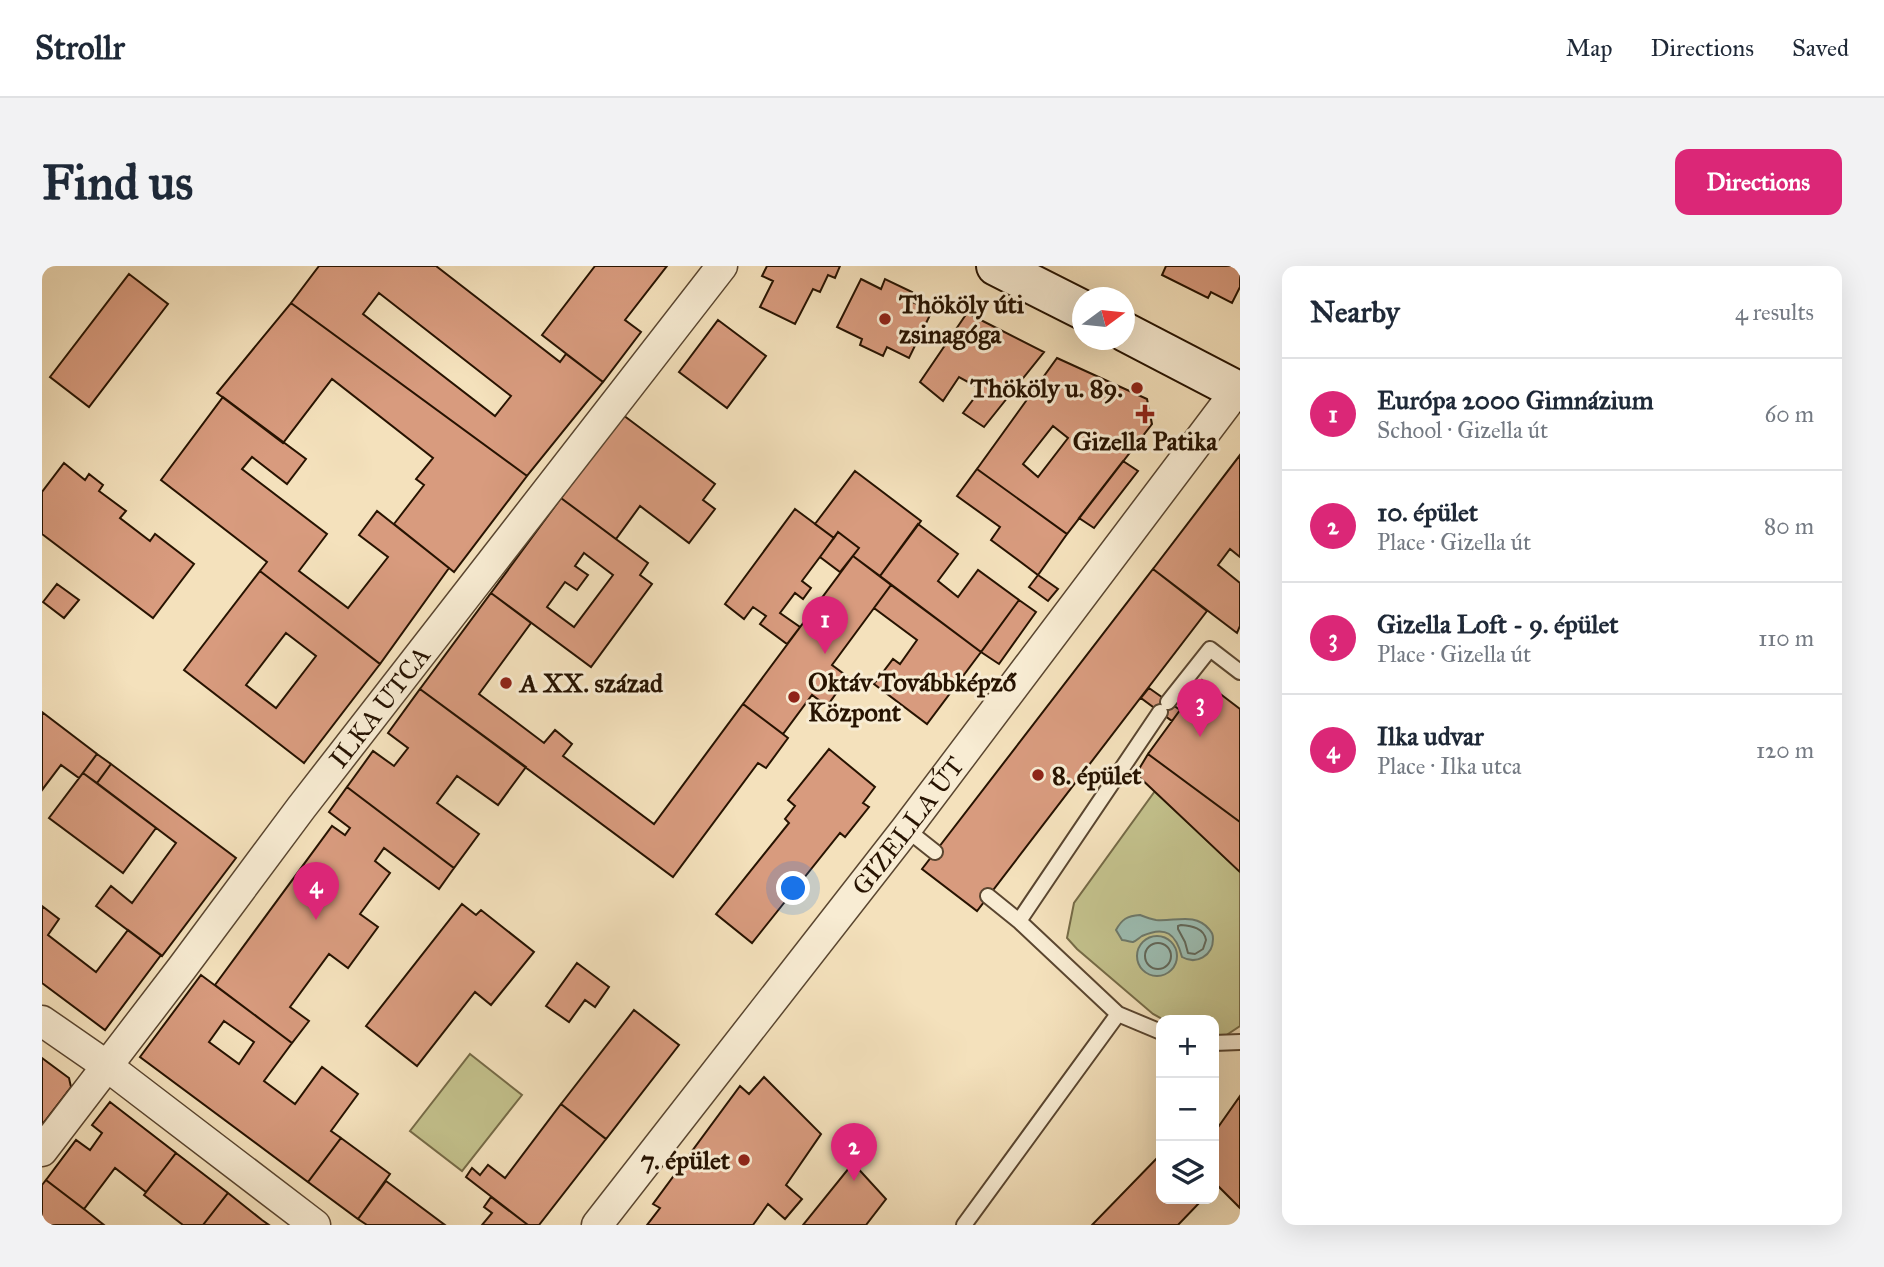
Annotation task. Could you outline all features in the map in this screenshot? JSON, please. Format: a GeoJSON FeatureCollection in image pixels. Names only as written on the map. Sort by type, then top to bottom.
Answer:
{"type":"FeatureCollection","features":[{"type":"Feature","properties":{"kind":"main road"},"geometry":{"type":"LineString","coordinates":[[996,266],[1072,304]]}},
{"type":"Feature","properties":{"kind":"main road"},"geometry":{"type":"LineString","coordinates":[[1135,337],[1239,389]]}},
{"type":"Feature","properties":{"kind":"street","name":"ILKA UTCA"},"geometry":{"type":"LineString","coordinates":[[42,1151],[301,808],[722,266]]}},
{"type":"Feature","properties":{"kind":"street","name":"GIZELLA ÚT"},"geometry":{"type":"LineString","coordinates":[[597,1225],[906,829],[1239,389]]}},
{"type":"Feature","properties":{"kind":"street"},"geometry":{"type":"LineString","coordinates":[[42,1020],[107,1066],[314,1225]]}},
{"type":"Feature","properties":{"kind":"lane"},"geometry":{"type":"LineString","coordinates":[[1019,921],[1164,707],[1210,649],[1240,672]]}},
{"type":"Feature","properties":{"kind":"lane"},"geometry":{"type":"LineString","coordinates":[[906,829],[935,852]]}},
{"type":"Feature","properties":{"kind":"lane"},"geometry":{"type":"LineString","coordinates":[[988,897],[1019,921],[1118,1014],[1156,1029]]}},
{"type":"Feature","properties":{"kind":"lane"},"geometry":{"type":"LineString","coordinates":[[964,1225],[1118,1014]]}},
{"type":"Feature","properties":{"kind":"lane"},"geometry":{"type":"LineString","coordinates":[[1219,1043],[1240,1042]]}},
{"type":"Feature","properties":{"kind":"shaded area"},"geometry":{"type":"Polygon","coordinates":[[[1155,791],[1240,872],[1240,1026],[1225,1036],[1219,1035],[1219,1015],[1153,1014],[1067,938],[1074,903],[1155,791]]]}},
{"type":"Feature","properties":{"kind":"shaded area"},"geometry":{"type":"Polygon","coordinates":[[[470,1054],[522,1095],[462,1171],[410,1131],[470,1054]]]}},
{"type":"Feature","properties":{"kind":"water"},"geometry":{"type":"Polygon","coordinates":[[[1140,915],[1156,920],[1191,919],[1203,924],[1212,934],[1210,950],[1198,959],[1187,959],[1182,957],[1173,937],[1158,931],[1133,942],[1122,940],[1116,930],[1118,926],[1125,919],[1140,915]]]}},
{"type":"Feature","properties":{"kind":"water"},"geometry":{"type":"Polygon","coordinates":[[[1157,936],[1165,937],[1171,942],[1176,948],[1176,964],[1171,970],[1165,975],[1157,976],[1149,975],[1143,970],[1138,964],[1137,956],[1138,948],[1143,942],[1149,937],[1157,936]]]}},
{"type":"Feature","properties":{"kind":"building"},"geometry":{"type":"Polygon","coordinates":[[[319,266],[436,266],[560,362],[566,354],[603,382],[527,476],[291,303],[319,266]],[[379,293],[363,314],[495,416],[511,396],[379,293]]]}},
{"type":"Feature","properties":{"kind":"building"},"geometry":{"type":"Polygon","coordinates":[[[595,266],[667,266],[625,320],[641,332],[603,382],[542,335],[595,266]]]}},
{"type":"Feature","properties":{"kind":"building"},"geometry":{"type":"Polygon","coordinates":[[[767,266],[840,266],[835,278],[828,275],[820,292],[813,289],[795,324],[760,307],[773,281],[762,276],[767,266]]]}},
{"type":"Feature","properties":{"kind":"building"},"geometry":{"type":"Polygon","coordinates":[[[1166,266],[1240,266],[1240,287],[1232,303],[1211,292],[1208,298],[1162,275],[1166,266]]]}},
{"type":"Feature","properties":{"kind":"building"},"geometry":{"type":"Polygon","coordinates":[[[129,274],[168,304],[89,407],[50,377],[129,274]]]}},
{"type":"Feature","properties":{"kind":"building","name":"Thököly úti zsinagóga"},"geometry":{"type":"Polygon","coordinates":[[[861,279],[881,289],[885,279],[912,292],[908,300],[932,311],[909,358],[887,347],[883,356],[860,345],[862,339],[837,327],[861,279]]]}},
{"type":"Feature","properties":{"kind":"building"},"geometry":{"type":"Polygon","coordinates":[[[291,303],[527,476],[454,572],[394,524],[424,485],[416,479],[433,458],[332,379],[283,443],[217,393],[291,303]]]}},
{"type":"Feature","properties":{"kind":"building"},"geometry":{"type":"Polygon","coordinates":[[[967,313],[1044,352],[984,427],[963,413],[981,389],[959,377],[943,401],[920,382],[967,313]]]}},
{"type":"Feature","properties":{"kind":"building"},"geometry":{"type":"Polygon","coordinates":[[[718,320],[766,356],[727,408],[679,372],[718,320]]]}},
{"type":"Feature","properties":{"kind":"building"},"geometry":{"type":"Polygon","coordinates":[[[1057,358],[1147,399],[1152,424],[1067,534],[977,469],[1057,358]],[[1053,426],[1023,464],[1038,477],[1068,438],[1053,426]]]}},
{"type":"Feature","properties":{"kind":"building"},"geometry":{"type":"Polygon","coordinates":[[[223,397],[306,459],[287,484],[252,457],[242,469],[327,534],[299,571],[348,608],[388,557],[359,535],[377,511],[449,568],[380,664],[260,571],[267,562],[161,480],[223,397]]]}},
{"type":"Feature","properties":{"kind":"building"},"geometry":{"type":"Polygon","coordinates":[[[623,415],[715,484],[703,500],[715,509],[689,543],[640,506],[616,539],[561,498],[623,415]]]}},
{"type":"Feature","properties":{"kind":"building"},"geometry":{"type":"Polygon","coordinates":[[[1240,455],[1240,557],[1230,549],[1218,565],[1240,583],[1240,626],[1237,633],[1153,569],[1240,455]]]}},
{"type":"Feature","properties":{"kind":"building"},"geometry":{"type":"Polygon","coordinates":[[[1123,461],[1138,471],[1094,528],[1079,518],[1123,461]]]}},
{"type":"Feature","properties":{"kind":"building"},"geometry":{"type":"Polygon","coordinates":[[[64,463],[85,480],[89,474],[103,485],[99,491],[126,511],[120,518],[150,541],[155,534],[194,564],[153,618],[42,534],[42,492],[64,463]]]}},
{"type":"Feature","properties":{"kind":"building"},"geometry":{"type":"Polygon","coordinates":[[[977,469],[1067,534],[1038,575],[991,540],[1000,527],[957,496],[977,469]]]}},
{"type":"Feature","properties":{"kind":"building"},"geometry":{"type":"Polygon","coordinates":[[[855,471],[921,521],[880,576],[853,556],[859,548],[838,532],[834,538],[815,524],[855,471]]]}},
{"type":"Feature","properties":{"kind":"building"},"geometry":{"type":"Polygon","coordinates":[[[561,498],[648,563],[640,575],[652,584],[591,667],[491,593],[561,498]],[[584,553],[575,566],[588,575],[577,590],[565,582],[547,607],[574,627],[613,575],[584,553]]]}},
{"type":"Feature","properties":{"kind":"building"},"geometry":{"type":"Polygon","coordinates":[[[795,509],[834,538],[802,581],[811,588],[803,599],[795,593],[780,613],[800,627],[787,644],[760,624],[766,616],[753,607],[744,619],[725,604],[795,509]]]}},
{"type":"Feature","properties":{"kind":"building"},"geometry":{"type":"Polygon","coordinates":[[[918,524],[958,554],[938,581],[958,597],[978,570],[1019,600],[981,652],[880,576],[918,524]]]}},
{"type":"Feature","properties":{"kind":"building"},"geometry":{"type":"Polygon","coordinates":[[[838,532],[859,548],[840,572],[820,557],[838,532]]]}},
{"type":"Feature","properties":{"kind":"building"},"geometry":{"type":"Polygon","coordinates":[[[853,556],[891,585],[832,665],[848,677],[827,706],[812,695],[783,734],[743,704],[853,556]]]}},
{"type":"Feature","properties":{"kind":"building","name":"8. épület"},"geometry":{"type":"Polygon","coordinates":[[[1153,569],[1207,611],[977,911],[922,869],[1153,569]]]}},
{"type":"Feature","properties":{"kind":"building"},"geometry":{"type":"Polygon","coordinates":[[[260,571],[380,664],[304,763],[184,670],[260,571]],[[286,633],[246,685],[276,708],[316,656],[286,633]]]}},
{"type":"Feature","properties":{"kind":"building"},"geometry":{"type":"Polygon","coordinates":[[[1038,575],[1058,589],[1048,601],[1029,587],[1038,575]]]}},
{"type":"Feature","properties":{"kind":"building"},"geometry":{"type":"Polygon","coordinates":[[[57,584],[79,600],[64,618],[43,602],[57,584]]]}},
{"type":"Feature","properties":{"kind":"building"},"geometry":{"type":"Polygon","coordinates":[[[891,585],[981,652],[927,724],[874,684],[893,659],[900,664],[917,640],[874,608],[891,585]]]}},
{"type":"Feature","properties":{"kind":"building"},"geometry":{"type":"Polygon","coordinates":[[[491,593],[531,623],[479,694],[544,743],[555,730],[572,744],[563,756],[654,824],[743,704],[788,738],[766,768],[758,763],[673,877],[420,689],[491,593]]]}},
{"type":"Feature","properties":{"kind":"building"},"geometry":{"type":"Polygon","coordinates":[[[1019,600],[1036,612],[999,664],[981,652],[1019,600]]]}},
{"type":"Feature","properties":{"kind":"building"},"geometry":{"type":"Polygon","coordinates":[[[1202,680],[1240,709],[1240,822],[1148,754],[1202,680]]]}},
{"type":"Feature","properties":{"kind":"building"},"geometry":{"type":"Polygon","coordinates":[[[1149,688],[1180,710],[1172,721],[1141,698],[1149,688]]]}},
{"type":"Feature","properties":{"kind":"building"},"geometry":{"type":"Polygon","coordinates":[[[420,689],[526,767],[498,805],[457,776],[437,803],[479,834],[454,868],[347,787],[373,751],[394,766],[408,748],[388,733],[420,689]]]}},
{"type":"Feature","properties":{"kind":"building"},"geometry":{"type":"Polygon","coordinates":[[[42,712],[97,754],[79,778],[61,765],[42,790],[42,712]]]}},
{"type":"Feature","properties":{"kind":"building"},"geometry":{"type":"Polygon","coordinates":[[[829,749],[875,787],[863,803],[869,807],[845,837],[840,833],[752,943],[716,914],[789,823],[785,819],[795,806],[788,800],[829,749]]]}},
{"type":"Feature","properties":{"kind":"building"},"geometry":{"type":"Polygon","coordinates":[[[97,754],[111,764],[97,783],[83,773],[97,754]]]}},
{"type":"Feature","properties":{"kind":"building"},"geometry":{"type":"Polygon","coordinates":[[[1148,754],[1240,822],[1240,872],[1136,774],[1148,754]]]}},
{"type":"Feature","properties":{"kind":"building"},"geometry":{"type":"Polygon","coordinates":[[[111,764],[236,858],[162,956],[96,906],[111,886],[132,903],[176,843],[97,783],[111,764]]]}},
{"type":"Feature","properties":{"kind":"building"},"geometry":{"type":"Polygon","coordinates":[[[83,773],[156,828],[123,873],[49,818],[83,773]]]}},
{"type":"Feature","properties":{"kind":"building"},"geometry":{"type":"Polygon","coordinates":[[[347,787],[454,868],[439,889],[384,848],[375,861],[390,873],[360,914],[378,927],[348,968],[329,954],[290,1007],[309,1021],[292,1043],[215,985],[332,826],[345,835],[350,828],[329,812],[347,787]]]}},
{"type":"Feature","properties":{"kind":"building"},"geometry":{"type":"Polygon","coordinates":[[[462,904],[476,915],[481,910],[534,952],[491,1005],[475,992],[417,1066],[366,1026],[462,904]]]}},
{"type":"Feature","properties":{"kind":"building"},"geometry":{"type":"Polygon","coordinates":[[[42,906],[59,919],[48,935],[96,972],[128,930],[161,955],[105,1030],[42,983],[42,906]]]}},
{"type":"Feature","properties":{"kind":"building"},"geometry":{"type":"Polygon","coordinates":[[[577,963],[609,987],[595,1007],[585,1000],[569,1022],[546,1006],[577,963]]]}},
{"type":"Feature","properties":{"kind":"building"},"geometry":{"type":"Polygon","coordinates":[[[201,975],[292,1043],[264,1081],[295,1104],[322,1067],[358,1094],[331,1131],[341,1138],[308,1182],[140,1057],[201,975]],[[224,1021],[209,1042],[239,1064],[254,1042],[224,1021]]]}},
{"type":"Feature","properties":{"kind":"building"},"geometry":{"type":"Polygon","coordinates":[[[634,1010],[679,1045],[606,1139],[561,1104],[634,1010]]]}},
{"type":"Feature","properties":{"kind":"building"},"geometry":{"type":"Polygon","coordinates":[[[42,1058],[69,1078],[71,1087],[42,1125],[42,1058]]]}},
{"type":"Feature","properties":{"kind":"building","name":"7. épület"},"geometry":{"type":"Polygon","coordinates":[[[764,1077],[821,1134],[786,1185],[802,1199],[785,1219],[768,1204],[753,1225],[647,1225],[660,1208],[653,1204],[740,1086],[749,1094],[764,1077]]]}},
{"type":"Feature","properties":{"kind":"building"},"geometry":{"type":"Polygon","coordinates":[[[1240,1096],[1240,1208],[1219,1187],[1219,1126],[1240,1096]]]}},
{"type":"Feature","properties":{"kind":"building"},"geometry":{"type":"Polygon","coordinates":[[[110,1102],[176,1153],[146,1192],[115,1168],[84,1209],[46,1180],[76,1140],[90,1150],[102,1133],[92,1125],[110,1102]]]}},
{"type":"Feature","properties":{"kind":"building"},"geometry":{"type":"Polygon","coordinates":[[[561,1104],[606,1139],[539,1225],[528,1225],[466,1177],[472,1168],[480,1175],[488,1165],[505,1178],[561,1104]]]}},
{"type":"Feature","properties":{"kind":"building"},"geometry":{"type":"Polygon","coordinates":[[[341,1138],[390,1174],[358,1219],[308,1182],[341,1138]]]}},
{"type":"Feature","properties":{"kind":"building"},"geometry":{"type":"Polygon","coordinates":[[[176,1153],[228,1193],[203,1225],[183,1225],[144,1195],[176,1153]]]}},
{"type":"Feature","properties":{"kind":"building"},"geometry":{"type":"Polygon","coordinates":[[[1156,1159],[1156,1204],[1198,1204],[1178,1225],[1092,1225],[1156,1159]]]}},
{"type":"Feature","properties":{"kind":"building"},"geometry":{"type":"Polygon","coordinates":[[[853,1163],[886,1199],[866,1225],[803,1225],[853,1163]]]}},
{"type":"Feature","properties":{"kind":"building"},"geometry":{"type":"Polygon","coordinates":[[[46,1180],[104,1225],[42,1225],[42,1185],[46,1180]]]}},
{"type":"Feature","properties":{"kind":"building"},"geometry":{"type":"Polygon","coordinates":[[[386,1181],[445,1225],[367,1225],[358,1219],[386,1181]]]}},
{"type":"Feature","properties":{"kind":"building"},"geometry":{"type":"Polygon","coordinates":[[[228,1193],[262,1220],[269,1225],[203,1225],[228,1193]]]}},
{"type":"Feature","properties":{"kind":"building"},"geometry":{"type":"Polygon","coordinates":[[[491,1197],[528,1225],[482,1225],[492,1213],[484,1207],[491,1197]]]}},
{"type":"Feature","properties":{"kind":"place","name":"Thököly úti zsinagóga"},"geometry":{"type":"Point","coordinates":[885,319]}},
{"type":"Feature","properties":{"kind":"place","name":"Thököly u. 89."},"geometry":{"type":"Point","coordinates":[1137,388]}},
{"type":"Feature","properties":{"kind":"place","name":"Gizella Patika"},"geometry":{"type":"Point","coordinates":[1145,414]}},
{"type":"Feature","properties":{"kind":"place","name":"Európa 2000 Gimnázium"},"geometry":{"type":"Point","coordinates":[825,654]}},
{"type":"Feature","properties":{"kind":"place","name":"A XX. század"},"geometry":{"type":"Point","coordinates":[506,683]}},
{"type":"Feature","properties":{"kind":"place","name":"Oktáv Továbbképző Központ"},"geometry":{"type":"Point","coordinates":[794,697]}},
{"type":"Feature","properties":{"kind":"place","name":"Gizella Loft - 9. épület"},"geometry":{"type":"Point","coordinates":[1200,737]}},
{"type":"Feature","properties":{"kind":"place","name":"8. épület"},"geometry":{"type":"Point","coordinates":[1038,775]}},
{"type":"Feature","properties":{"kind":"place","name":"Ilka udvar"},"geometry":{"type":"Point","coordinates":[316,920]}},
{"type":"Feature","properties":{"kind":"place","name":"7. épület"},"geometry":{"type":"Point","coordinates":[744,1160]}},
{"type":"Feature","properties":{"kind":"place","name":"10. épület"},"geometry":{"type":"Point","coordinates":[854,1181]}}]}
